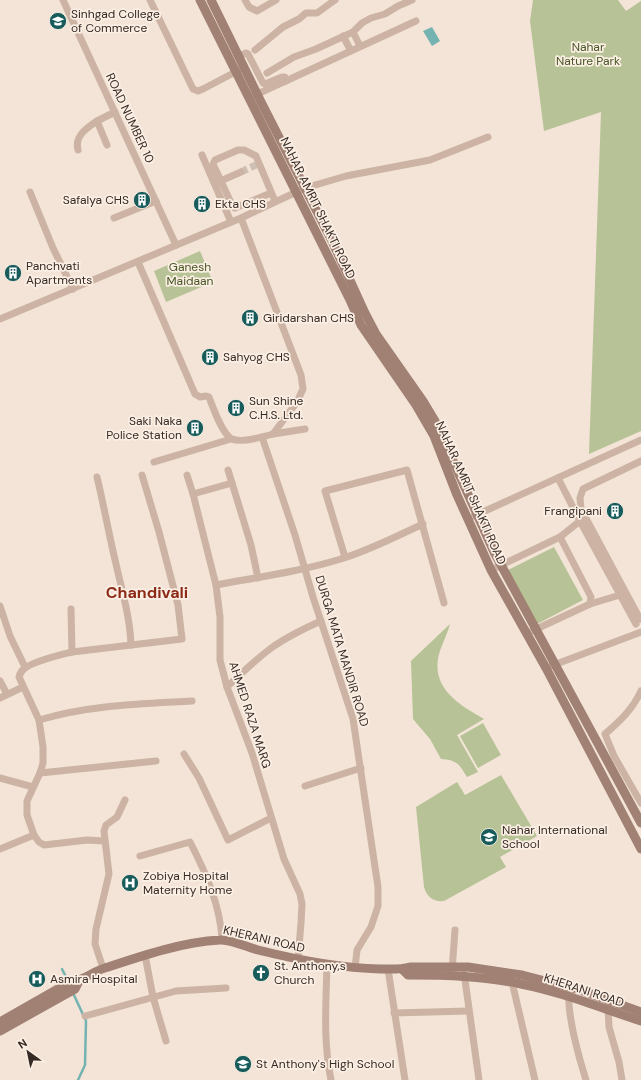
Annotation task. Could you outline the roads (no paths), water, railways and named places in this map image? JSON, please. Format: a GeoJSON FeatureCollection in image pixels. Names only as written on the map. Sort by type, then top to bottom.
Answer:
{"type":"FeatureCollection","features":[{"type":"Feature","properties":{"kind":"street","name":"ROAD NUMBER 10"},"geometry":{"type":"LineString","coordinates":[[64,0],[176,245]]}},
{"type":"Feature","properties":{"kind":"street"},"geometry":{"type":"LineString","coordinates":[[150,0],[193,89],[198,91],[203,89],[240,69]]}},
{"type":"Feature","properties":{"kind":"street","name":"NAHAR AMRIT SHAKTI ROAD"},"geometry":{"type":"LineString","coordinates":[[200,0],[240,69],[301,190],[332,241],[365,313],[373,336],[434,436],[468,519],[491,570],[546,668],[641,849]]}},
{"type":"Feature","properties":{"kind":"street","name":"NAHAR AMRIT SHAKTI ROAD"},"geometry":{"type":"LineString","coordinates":[[211,0],[239,56],[240,69]]}},
{"type":"Feature","properties":{"kind":"street"},"geometry":{"type":"LineString","coordinates":[[245,0],[249,7],[256,11],[276,0]]}},
{"type":"Feature","properties":{"kind":"street"},"geometry":{"type":"LineString","coordinates":[[255,50],[283,26],[306,14],[316,13],[335,0]]}},
{"type":"Feature","properties":{"kind":"street"},"geometry":{"type":"LineString","coordinates":[[267,73],[294,57],[316,49],[353,32],[362,23],[371,18],[385,14],[412,0]]}},
{"type":"Feature","properties":{"kind":"street"},"geometry":{"type":"LineString","coordinates":[[253,96],[416,21]]}},
{"type":"Feature","properties":{"kind":"street"},"geometry":{"type":"LineString","coordinates":[[353,32],[360,46]]}},
{"type":"Feature","properties":{"kind":"street"},"geometry":{"type":"LineString","coordinates":[[343,36],[351,51]]}},
{"type":"Feature","properties":{"kind":"street"},"geometry":{"type":"LineString","coordinates":[[239,56],[246,53],[248,54],[262,83],[266,84],[282,77],[285,77],[286,80]]}},
{"type":"Feature","properties":{"kind":"street"},"geometry":{"type":"LineString","coordinates":[[78,150],[76,145],[77,140],[84,130],[97,121],[115,112]]}},
{"type":"Feature","properties":{"kind":"street"},"geometry":{"type":"LineString","coordinates":[[97,121],[107,145]]}},
{"type":"Feature","properties":{"kind":"street"},"geometry":{"type":"LineString","coordinates":[[0,319],[241,218],[301,190],[346,176],[430,160],[488,137]]}},
{"type":"Feature","properties":{"kind":"street"},"geometry":{"type":"LineString","coordinates":[[231,222],[213,164],[215,160],[238,150],[244,150],[256,156],[275,201]]}},
{"type":"Feature","properties":{"kind":"street"},"geometry":{"type":"LineString","coordinates":[[202,155],[233,207],[235,208],[271,193]]}},
{"type":"Feature","properties":{"kind":"street"},"geometry":{"type":"LineString","coordinates":[[218,182],[241,172]]}},
{"type":"Feature","properties":{"kind":"street","name":"NAHAR AMRIT SHAKTI ROAD"},"geometry":{"type":"LineString","coordinates":[[301,190],[323,246],[361,325],[373,336],[423,401],[435,421],[479,514],[494,552],[598,737],[639,817]]}},
{"type":"Feature","properties":{"kind":"street"},"geometry":{"type":"LineString","coordinates":[[30,192],[53,248],[73,289]]}},
{"type":"Feature","properties":{"kind":"street"},"geometry":{"type":"LineString","coordinates":[[114,218],[156,200]]}},
{"type":"Feature","properties":{"kind":"street"},"geometry":{"type":"LineString","coordinates":[[241,218],[301,375],[303,389],[297,402],[273,434]]}},
{"type":"Feature","properties":{"kind":"street"},"geometry":{"type":"LineString","coordinates":[[323,246],[332,241]]}},
{"type":"Feature","properties":{"kind":"street"},"geometry":{"type":"LineString","coordinates":[[138,262],[195,394],[200,397],[208,397],[225,433],[231,439]]}},
{"type":"Feature","properties":{"kind":"street"},"geometry":{"type":"LineString","coordinates":[[154,462],[231,439],[240,440],[305,429]]}},
{"type":"Feature","properties":{"kind":"street","name":"DURGA MATA MANDIR ROAD"},"geometry":{"type":"LineString","coordinates":[[262,437],[291,523],[353,720],[378,887],[378,906],[371,927],[357,950],[355,968]]}},
{"type":"Feature","properties":{"kind":"street"},"geometry":{"type":"LineString","coordinates":[[468,519],[641,440]]}},
{"type":"Feature","properties":{"kind":"street"},"geometry":{"type":"LineString","coordinates":[[639,621],[640,619],[581,509],[580,498],[583,489],[641,461]]}},
{"type":"Feature","properties":{"kind":"street"},"geometry":{"type":"LineString","coordinates":[[228,470],[251,545],[258,578]]}},
{"type":"Feature","properties":{"kind":"street"},"geometry":{"type":"LineString","coordinates":[[346,557],[325,491],[407,470],[444,603]]}},
{"type":"Feature","properties":{"kind":"street"},"geometry":{"type":"LineString","coordinates":[[104,841],[87,840],[44,845],[39,842],[34,835],[26,815],[26,801],[40,773],[43,763],[43,747],[39,720],[19,677],[20,672],[25,667],[72,652],[182,639],[178,605],[142,475]]}},
{"type":"Feature","properties":{"kind":"street","name":"AHMED RAZA MARG"},"geometry":{"type":"LineString","coordinates":[[187,475],[216,585],[220,617],[221,663],[227,687],[252,753],[284,859],[300,894],[302,904],[298,959]]}},
{"type":"Feature","properties":{"kind":"street"},"geometry":{"type":"LineString","coordinates":[[97,477],[126,604],[131,630],[131,645]]}},
{"type":"Feature","properties":{"kind":"street"},"geometry":{"type":"LineString","coordinates":[[558,478],[620,595],[639,621]]}},
{"type":"Feature","properties":{"kind":"street"},"geometry":{"type":"LineString","coordinates":[[193,494],[232,484]]}},
{"type":"Feature","properties":{"kind":"street"},"geometry":{"type":"LineString","coordinates":[[491,570],[560,537],[580,520]]}},
{"type":"Feature","properties":{"kind":"street"},"geometry":{"type":"LineString","coordinates":[[216,585],[305,569],[346,557],[380,544],[423,524]]}},
{"type":"Feature","properties":{"kind":"street"},"geometry":{"type":"LineString","coordinates":[[560,537],[591,597],[590,604]]}},
{"type":"Feature","properties":{"kind":"street"},"geometry":{"type":"LineString","coordinates":[[502,588],[511,582]]}},
{"type":"Feature","properties":{"kind":"street"},"geometry":{"type":"LineString","coordinates":[[527,634],[590,604],[620,595]]}},
{"type":"Feature","properties":{"kind":"street"},"geometry":{"type":"LineString","coordinates":[[0,606],[10,636],[25,667]]}},
{"type":"Feature","properties":{"kind":"street"},"geometry":{"type":"LineString","coordinates":[[71,609],[72,652]]}},
{"type":"Feature","properties":{"kind":"street"},"geometry":{"type":"LineString","coordinates":[[227,687],[274,646],[321,620]]}},
{"type":"Feature","properties":{"kind":"street"},"geometry":{"type":"LineString","coordinates":[[546,668],[641,632]]}},
{"type":"Feature","properties":{"kind":"street"},"geometry":{"type":"LineString","coordinates":[[0,681],[3,696],[23,686]]}},
{"type":"Feature","properties":{"kind":"street"},"geometry":{"type":"LineString","coordinates":[[641,691],[636,701],[623,718],[605,734],[614,756],[641,802]]}},
{"type":"Feature","properties":{"kind":"street"},"geometry":{"type":"LineString","coordinates":[[39,720],[56,715],[96,708],[192,701]]}},
{"type":"Feature","properties":{"kind":"street"},"geometry":{"type":"LineString","coordinates":[[184,754],[202,784],[228,840],[271,818]]}},
{"type":"Feature","properties":{"kind":"street"},"geometry":{"type":"LineString","coordinates":[[40,773],[156,761]]}},
{"type":"Feature","properties":{"kind":"street"},"geometry":{"type":"LineString","coordinates":[[305,786],[361,768]]}},
{"type":"Feature","properties":{"kind":"street"},"geometry":{"type":"LineString","coordinates":[[0,778],[33,787]]}},
{"type":"Feature","properties":{"kind":"street"},"geometry":{"type":"LineString","coordinates":[[103,968],[95,944],[96,930],[109,874],[104,831],[106,825],[117,817],[125,800]]}},
{"type":"Feature","properties":{"kind":"street"},"geometry":{"type":"LineString","coordinates":[[628,825],[639,817]]}},
{"type":"Feature","properties":{"kind":"street"},"geometry":{"type":"LineString","coordinates":[[0,850],[34,835]]}},
{"type":"Feature","properties":{"kind":"street"},"geometry":{"type":"LineString","coordinates":[[140,856],[190,842],[204,868],[212,890],[221,925],[222,939]]}},
{"type":"Feature","properties":{"kind":"street"},"geometry":{"type":"LineString","coordinates":[[452,971],[455,930]]}},
{"type":"Feature","properties":{"kind":"street","name":"KHERANI ROAD"},"geometry":{"type":"LineString","coordinates":[[0,1031],[103,968],[144,955],[189,944],[222,939],[257,950],[327,965],[403,970],[408,975],[452,971],[522,974],[569,992],[609,1010],[641,1021]]}},
{"type":"Feature","properties":{"kind":"street"},"geometry":{"type":"LineString","coordinates":[[144,955],[153,997],[166,1041]]}},
{"type":"Feature","properties":{"kind":"street"},"geometry":{"type":"LineString","coordinates":[[327,965],[326,1041],[330,1080]]}},
{"type":"Feature","properties":{"kind":"street"},"geometry":{"type":"LineString","coordinates":[[388,969],[405,1080]]}},
{"type":"Feature","properties":{"kind":"street"},"geometry":{"type":"LineString","coordinates":[[464,971],[468,1011],[479,1080]]}},
{"type":"Feature","properties":{"kind":"street","name":"KHERANI ROAD"},"geometry":{"type":"LineString","coordinates":[[464,971],[512,982],[607,999],[641,1012]]}},
{"type":"Feature","properties":{"kind":"street"},"geometry":{"type":"LineString","coordinates":[[512,982],[535,1080]]}},
{"type":"Feature","properties":{"kind":"street","name":"KHERANI ROAD"},"geometry":{"type":"LineString","coordinates":[[0,1022],[72,986]]}},
{"type":"Feature","properties":{"kind":"street"},"geometry":{"type":"LineString","coordinates":[[85,1016],[176,991],[226,988]]}},
{"type":"Feature","properties":{"kind":"street"},"geometry":{"type":"LineString","coordinates":[[569,992],[571,1018],[581,1065],[586,1080]]}},
{"type":"Feature","properties":{"kind":"street"},"geometry":{"type":"LineString","coordinates":[[607,999],[609,1010],[609,1027],[619,1062],[622,1080]]}},
{"type":"Feature","properties":{"kind":"street"},"geometry":{"type":"LineString","coordinates":[[394,1012],[468,1011]]}},
{"type":"Feature","properties":{"kind":"water"},"geometry":{"type":"Polygon","coordinates":[[[432,27],[440,41],[432,46],[423,31],[432,27]]]}},
{"type":"Feature","properties":{"kind":"waterway"},"geometry":{"type":"LineString","coordinates":[[62,969],[68,981]]}},
{"type":"Feature","properties":{"kind":"waterway"},"geometry":{"type":"LineString","coordinates":[[73,993],[86,1021],[85,1065],[78,1080]]}},
{"type":"Feature","properties":{"kind":"tunnel"},"geometry":{"type":"LineString","coordinates":[[241,172],[258,164]]}},
{"type":"Feature","properties":{"kind":"place","name":"Sinhgad College of Commerce"},"geometry":{"type":"Point","coordinates":[58,21]}},
{"type":"Feature","properties":{"kind":"place","name":"Safalya CHS"},"geometry":{"type":"Point","coordinates":[142,200]}},
{"type":"Feature","properties":{"kind":"place","name":"Ekta CHS"},"geometry":{"type":"Point","coordinates":[202,204]}},
{"type":"Feature","properties":{"kind":"place","name":"Panchvati Apartments"},"geometry":{"type":"Point","coordinates":[13,273]}},
{"type":"Feature","properties":{"kind":"place","name":"Giridarshan CHS"},"geometry":{"type":"Point","coordinates":[250,318]}},
{"type":"Feature","properties":{"kind":"place","name":"Sahyog CHS"},"geometry":{"type":"Point","coordinates":[210,357]}},
{"type":"Feature","properties":{"kind":"place","name":"Sun Shine C.H.S. Ltd."},"geometry":{"type":"Point","coordinates":[236,408]}},
{"type":"Feature","properties":{"kind":"place","name":"Saki Naka Police Station"},"geometry":{"type":"Point","coordinates":[195,428]}},
{"type":"Feature","properties":{"kind":"place","name":"Frangipani"},"geometry":{"type":"Point","coordinates":[615,511]}},
{"type":"Feature","properties":{"kind":"place","name":"Nahar International School"},"geometry":{"type":"Point","coordinates":[489,837]}},
{"type":"Feature","properties":{"kind":"place","name":"Zobiya Hospital Maternity Home"},"geometry":{"type":"Point","coordinates":[130,883]}},
{"type":"Feature","properties":{"kind":"place","name":"St. Anthony,s Church"},"geometry":{"type":"Point","coordinates":[261,973]}},
{"type":"Feature","properties":{"kind":"place","name":"Asmira Hospital"},"geometry":{"type":"Point","coordinates":[37,979]}},
{"type":"Feature","properties":{"kind":"place","name":"St Anthony's High School"},"geometry":{"type":"Point","coordinates":[243,1064]}},
{"type":"Feature","properties":{"kind":"district","name":"Chandivali"},"geometry":{"type":"Point","coordinates":[147,592]}},
{"type":"Feature","properties":{"kind":"park label","name":"Nahar Nature Park"},"geometry":{"type":"Point","coordinates":[588,54]}},
{"type":"Feature","properties":{"kind":"park label","name":"Ganesh Maidaan"},"geometry":{"type":"Point","coordinates":[190,274]}}]}
